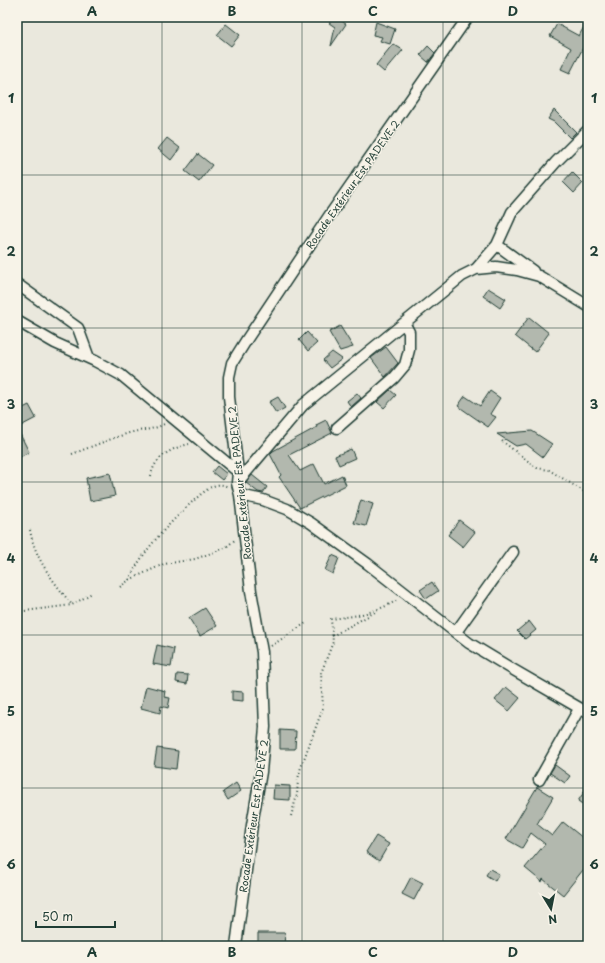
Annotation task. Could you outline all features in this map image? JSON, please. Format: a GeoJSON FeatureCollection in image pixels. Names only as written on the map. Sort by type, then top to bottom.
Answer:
{"type":"FeatureCollection","features":[{"type":"Feature","properties":{"kind":"street","name":"Rocade Extérieur Est PADEVE 2"},"geometry":{"type":"LineString","coordinates":[[236,946],[261,764],[264,727],[262,652],[251,591],[240,495],[237,483],[238,472],[229,397],[229,378],[232,363],[329,216],[468,17]]}},
{"type":"Feature","properties":{"kind":"street"},"geometry":{"type":"LineString","coordinates":[[476,269],[497,245],[512,212],[556,162],[588,130]]}},
{"type":"Feature","properties":{"kind":"street"},"geometry":{"type":"LineString","coordinates":[[497,245],[539,276],[588,306]]}},
{"type":"Feature","properties":{"kind":"street"},"geometry":{"type":"LineString","coordinates":[[237,483],[303,405],[462,276],[476,269],[496,267],[517,270],[539,276]]}},
{"type":"Feature","properties":{"kind":"street"},"geometry":{"type":"LineString","coordinates":[[17,284],[78,328],[89,358]]}},
{"type":"Feature","properties":{"kind":"street"},"geometry":{"type":"LineString","coordinates":[[17,321],[121,375],[238,472]]}},
{"type":"Feature","properties":{"kind":"street"},"geometry":{"type":"LineString","coordinates":[[337,428],[394,378],[405,365],[409,350],[409,332],[404,323]]}},
{"type":"Feature","properties":{"kind":"street"},"geometry":{"type":"LineString","coordinates":[[240,495],[263,500],[287,509],[310,523],[469,642],[512,670],[584,711],[539,780]]}},
{"type":"Feature","properties":{"kind":"street"},"geometry":{"type":"LineString","coordinates":[[456,632],[513,552]]}},
{"type":"Feature","properties":{"kind":"path"},"geometry":{"type":"LineString","coordinates":[[72,454],[111,439],[135,432],[155,429],[174,419]]}},
{"type":"Feature","properties":{"kind":"path"},"geometry":{"type":"LineString","coordinates":[[151,476],[152,468],[159,459],[170,451],[200,441]]}},
{"type":"Feature","properties":{"kind":"path"},"geometry":{"type":"LineString","coordinates":[[502,441],[537,468],[549,470],[588,494]]}},
{"type":"Feature","properties":{"kind":"path"},"geometry":{"type":"LineString","coordinates":[[129,580],[135,568],[150,546],[201,494],[215,485],[223,484],[240,495]]}},
{"type":"Feature","properties":{"kind":"path"},"geometry":{"type":"LineString","coordinates":[[30,530],[32,543],[47,574],[72,605]]}},
{"type":"Feature","properties":{"kind":"path"},"geometry":{"type":"LineString","coordinates":[[120,588],[129,580],[164,564],[195,559],[225,548],[244,532]]}},
{"type":"Feature","properties":{"kind":"path"},"geometry":{"type":"LineString","coordinates":[[17,612],[72,605],[92,594]]}},
{"type":"Feature","properties":{"kind":"path"},"geometry":{"type":"LineString","coordinates":[[332,636],[408,595]]}},
{"type":"Feature","properties":{"kind":"path"},"geometry":{"type":"LineString","coordinates":[[291,816],[297,795],[301,767],[323,708],[321,673],[333,642],[331,619],[358,616],[381,609]]}},
{"type":"Feature","properties":{"kind":"path"},"geometry":{"type":"LineString","coordinates":[[262,652],[306,623]]}},
{"type":"Feature","properties":{"kind":"building"},"geometry":{"type":"Polygon","coordinates":[[[334,17],[346,24],[331,46],[335,27],[329,23],[334,17]]]}},
{"type":"Feature","properties":{"kind":"building"},"geometry":{"type":"Polygon","coordinates":[[[588,19],[588,38],[570,73],[561,69],[571,48],[550,36],[557,24],[579,36],[588,19]]]}},
{"type":"Feature","properties":{"kind":"building"},"geometry":{"type":"Polygon","coordinates":[[[376,22],[395,29],[390,44],[380,41],[382,37],[373,35],[376,22]]]}},
{"type":"Feature","properties":{"kind":"building"},"geometry":{"type":"Polygon","coordinates":[[[226,24],[240,35],[231,46],[217,35],[226,24]]]}},
{"type":"Feature","properties":{"kind":"building"},"geometry":{"type":"Polygon","coordinates":[[[393,44],[403,50],[384,72],[376,65],[393,44]]]}},
{"type":"Feature","properties":{"kind":"building"},"geometry":{"type":"Polygon","coordinates":[[[428,46],[435,53],[428,62],[420,55],[428,46]]]}},
{"type":"Feature","properties":{"kind":"building"},"geometry":{"type":"Polygon","coordinates":[[[554,110],[576,132],[570,138],[554,122],[548,119],[554,110]]]}},
{"type":"Feature","properties":{"kind":"building"},"geometry":{"type":"Polygon","coordinates":[[[167,138],[180,148],[171,160],[158,149],[167,138]]]}},
{"type":"Feature","properties":{"kind":"building"},"geometry":{"type":"Polygon","coordinates":[[[198,154],[212,165],[199,182],[185,171],[198,154]]]}},
{"type":"Feature","properties":{"kind":"building"},"geometry":{"type":"Polygon","coordinates":[[[572,172],[583,183],[574,193],[563,182],[572,172]]]}},
{"type":"Feature","properties":{"kind":"building"},"geometry":{"type":"Polygon","coordinates":[[[488,288],[506,299],[500,308],[483,296],[488,288]]]}},
{"type":"Feature","properties":{"kind":"building"},"geometry":{"type":"Polygon","coordinates":[[[529,317],[549,333],[535,352],[515,336],[529,317]]]}},
{"type":"Feature","properties":{"kind":"building"},"geometry":{"type":"Polygon","coordinates":[[[340,326],[353,347],[340,351],[329,332],[340,326]]]}},
{"type":"Feature","properties":{"kind":"building"},"geometry":{"type":"Polygon","coordinates":[[[307,332],[317,343],[308,351],[299,340],[307,332]]]}},
{"type":"Feature","properties":{"kind":"building"},"geometry":{"type":"Polygon","coordinates":[[[386,347],[398,363],[385,377],[371,358],[386,347]]]}},
{"type":"Feature","properties":{"kind":"building"},"geometry":{"type":"Polygon","coordinates":[[[332,352],[342,359],[330,368],[323,360],[332,352]]]}},
{"type":"Feature","properties":{"kind":"building"},"geometry":{"type":"Polygon","coordinates":[[[390,390],[396,395],[384,408],[377,402],[390,390]]]}},
{"type":"Feature","properties":{"kind":"building"},"geometry":{"type":"Polygon","coordinates":[[[490,391],[500,398],[490,414],[496,417],[488,427],[458,406],[465,396],[480,406],[490,391]]]}},
{"type":"Feature","properties":{"kind":"building"},"geometry":{"type":"Polygon","coordinates":[[[357,393],[361,398],[351,407],[347,401],[357,393]]]}},
{"type":"Feature","properties":{"kind":"building"},"geometry":{"type":"Polygon","coordinates":[[[278,397],[285,408],[276,413],[269,402],[278,397]]]}},
{"type":"Feature","properties":{"kind":"building"},"geometry":{"type":"Polygon","coordinates":[[[29,405],[36,418],[17,428],[17,411],[29,405]]]}},
{"type":"Feature","properties":{"kind":"building"},"geometry":{"type":"Polygon","coordinates":[[[326,420],[332,433],[289,455],[300,471],[314,464],[324,484],[342,475],[346,485],[300,508],[279,477],[281,475],[270,454],[317,427],[316,425],[326,420]]]}},
{"type":"Feature","properties":{"kind":"building"},"geometry":{"type":"Polygon","coordinates":[[[17,428],[29,452],[20,457],[17,450],[17,428]]]}},
{"type":"Feature","properties":{"kind":"building"},"geometry":{"type":"Polygon","coordinates":[[[532,431],[552,444],[543,457],[526,444],[516,446],[497,434],[532,431]]]}},
{"type":"Feature","properties":{"kind":"building"},"geometry":{"type":"Polygon","coordinates":[[[351,449],[355,458],[339,465],[335,456],[351,449]]]}},
{"type":"Feature","properties":{"kind":"building"},"geometry":{"type":"Polygon","coordinates":[[[217,466],[227,474],[222,480],[212,472],[217,466]]]}},
{"type":"Feature","properties":{"kind":"building"},"geometry":{"type":"Polygon","coordinates":[[[110,473],[115,496],[90,501],[86,478],[110,473]]]}},
{"type":"Feature","properties":{"kind":"building"},"geometry":{"type":"Polygon","coordinates":[[[252,475],[267,487],[263,493],[258,492],[246,483],[252,475]]]}},
{"type":"Feature","properties":{"kind":"building"},"geometry":{"type":"Polygon","coordinates":[[[361,500],[373,504],[366,526],[354,523],[361,500]]]}},
{"type":"Feature","properties":{"kind":"building"},"geometry":{"type":"Polygon","coordinates":[[[459,520],[475,532],[463,547],[448,535],[459,520]]]}},
{"type":"Feature","properties":{"kind":"building"},"geometry":{"type":"Polygon","coordinates":[[[332,555],[339,558],[333,574],[325,570],[332,555]]]}},
{"type":"Feature","properties":{"kind":"building"},"geometry":{"type":"Polygon","coordinates":[[[432,582],[438,591],[426,599],[420,590],[432,582]]]}},
{"type":"Feature","properties":{"kind":"building"},"geometry":{"type":"Polygon","coordinates":[[[205,608],[217,626],[200,636],[189,618],[205,608]]]}},
{"type":"Feature","properties":{"kind":"building"},"geometry":{"type":"Polygon","coordinates":[[[529,621],[536,630],[525,639],[517,631],[529,621]]]}},
{"type":"Feature","properties":{"kind":"building"},"geometry":{"type":"Polygon","coordinates":[[[157,645],[174,649],[171,667],[153,664],[157,645]]]}},
{"type":"Feature","properties":{"kind":"building"},"geometry":{"type":"Polygon","coordinates":[[[177,674],[188,675],[187,684],[176,682],[177,674]]]}},
{"type":"Feature","properties":{"kind":"building"},"geometry":{"type":"Polygon","coordinates":[[[146,686],[165,691],[164,697],[170,698],[168,708],[161,706],[160,713],[141,708],[146,686]]]}},
{"type":"Feature","properties":{"kind":"building"},"geometry":{"type":"Polygon","coordinates":[[[506,687],[520,698],[509,711],[495,700],[506,687]]]}},
{"type":"Feature","properties":{"kind":"building"},"geometry":{"type":"Polygon","coordinates":[[[232,691],[243,692],[243,701],[232,700],[232,691]]]}},
{"type":"Feature","properties":{"kind":"building"},"geometry":{"type":"Polygon","coordinates":[[[280,730],[296,731],[295,749],[280,749],[280,730]]]}},
{"type":"Feature","properties":{"kind":"building"},"geometry":{"type":"Polygon","coordinates":[[[157,748],[178,751],[176,769],[154,766],[157,748]]]}},
{"type":"Feature","properties":{"kind":"building"},"geometry":{"type":"Polygon","coordinates":[[[555,765],[570,776],[565,783],[550,773],[555,765]]]}},
{"type":"Feature","properties":{"kind":"building"},"geometry":{"type":"Polygon","coordinates":[[[236,783],[241,791],[228,800],[223,792],[236,783]]]}},
{"type":"Feature","properties":{"kind":"building"},"geometry":{"type":"Polygon","coordinates":[[[274,785],[290,786],[290,800],[273,799],[274,785]]]}},
{"type":"Feature","properties":{"kind":"building"},"geometry":{"type":"Polygon","coordinates":[[[588,786],[588,808],[578,801],[588,786]]]}},
{"type":"Feature","properties":{"kind":"building"},"geometry":{"type":"Polygon","coordinates":[[[537,787],[553,797],[537,824],[552,836],[563,822],[588,842],[588,873],[583,870],[563,895],[543,879],[542,882],[525,868],[545,844],[531,833],[522,848],[506,839],[537,787]]]}},
{"type":"Feature","properties":{"kind":"building"},"geometry":{"type":"Polygon","coordinates":[[[376,836],[389,844],[379,861],[366,852],[376,836]]]}},
{"type":"Feature","properties":{"kind":"building"},"geometry":{"type":"Polygon","coordinates":[[[490,869],[499,874],[495,881],[486,875],[490,869]]]}},
{"type":"Feature","properties":{"kind":"building"},"geometry":{"type":"Polygon","coordinates":[[[411,877],[423,883],[414,900],[402,894],[411,877]]]}},
{"type":"Feature","properties":{"kind":"building"},"geometry":{"type":"Polygon","coordinates":[[[258,933],[285,933],[284,946],[258,946],[258,933]]]}}]}
